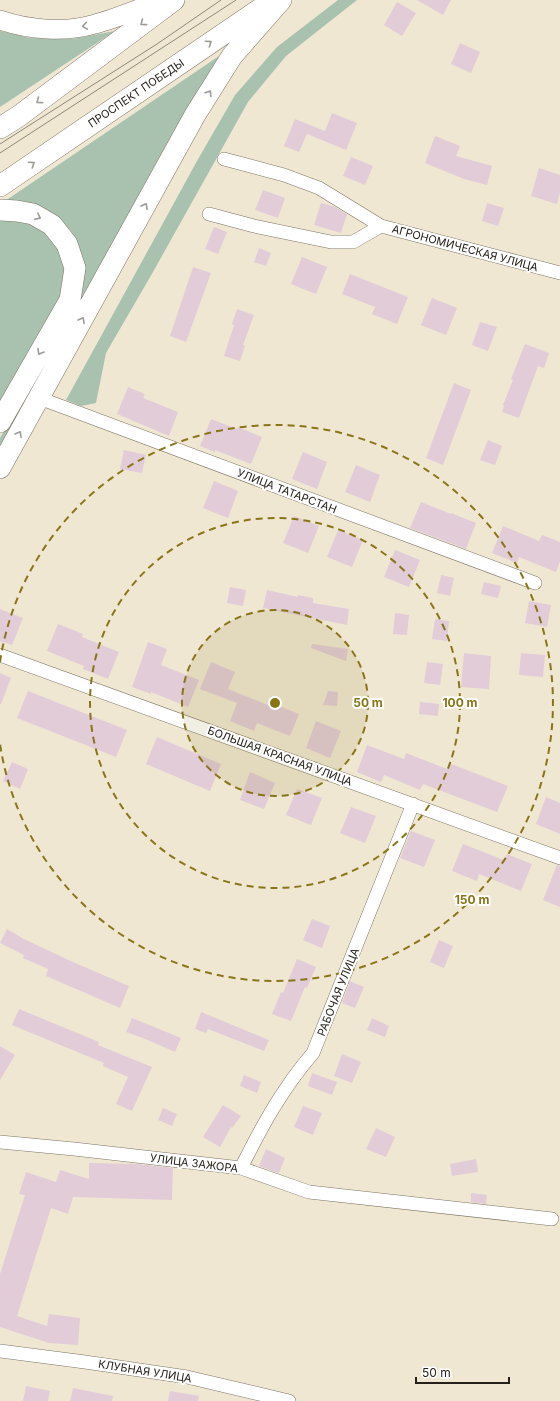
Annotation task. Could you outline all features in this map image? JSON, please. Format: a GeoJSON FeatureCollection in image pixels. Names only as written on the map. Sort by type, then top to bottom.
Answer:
{"type":"FeatureCollection","features":[{"type":"Feature","properties":{"kind":"main road"},"geometry":{"type":"LineString","coordinates":[[0,128],[19,116],[174,0]]}},
{"type":"Feature","properties":{"kind":"main road","name":"ПРОСПЕКТ ПОБЕДЫ"},"geometry":{"type":"LineString","coordinates":[[0,186],[273,0]]}},
{"type":"Feature","properties":{"kind":"main road"},"geometry":{"type":"LineString","coordinates":[[0,468],[195,115],[232,56],[281,0]]}},
{"type":"Feature","properties":{"kind":"main road"},"geometry":{"type":"LineString","coordinates":[[0,210],[33,214],[52,225],[67,244],[75,268],[70,300],[0,422]]}},
{"type":"Feature","properties":{"kind":"street"},"geometry":{"type":"LineString","coordinates":[[0,20],[33,28],[65,29],[94,25],[162,0]]}},
{"type":"Feature","properties":{"kind":"street"},"geometry":{"type":"LineString","coordinates":[[224,159],[284,175],[319,188],[382,226]]}},
{"type":"Feature","properties":{"kind":"street","name":"АГРОНОМИЧЕСКАЯ УЛИЦА"},"geometry":{"type":"LineString","coordinates":[[209,214],[254,226],[331,242],[353,242],[382,226],[560,273]]}},
{"type":"Feature","properties":{"kind":"street","name":"УЛИЦА ТАТАРСТАН"},"geometry":{"type":"LineString","coordinates":[[39,398],[535,583]]}},
{"type":"Feature","properties":{"kind":"street","name":"БОЛЬШАЯ КРАСНАЯ УЛИЦА"},"geometry":{"type":"LineString","coordinates":[[0,655],[560,858]]}},
{"type":"Feature","properties":{"kind":"street","name":"РАБОЧАЯ УЛИЦА"},"geometry":{"type":"LineString","coordinates":[[241,1168],[266,1119],[296,1073],[313,1052],[413,804]]}},
{"type":"Feature","properties":{"kind":"street","name":"УЛИЦА ЗАЖОРА"},"geometry":{"type":"LineString","coordinates":[[0,1142],[241,1168],[308,1192],[552,1219]]}},
{"type":"Feature","properties":{"kind":"street","name":"КЛУБНАЯ УЛИЦА"},"geometry":{"type":"LineString","coordinates":[[0,1352],[85,1362],[187,1377],[288,1401]]}},
{"type":"Feature","properties":{"kind":"green space"},"geometry":{"type":"Polygon","coordinates":[[[338,0],[357,0],[286,56],[248,102],[106,353],[96,403],[81,406],[66,400],[197,161],[235,95],[277,47],[338,0]]]}},
{"type":"Feature","properties":{"kind":"green space"},"geometry":{"type":"Polygon","coordinates":[[[0,31],[31,38],[72,39],[115,31],[0,107],[0,31]]]}},
{"type":"Feature","properties":{"kind":"green space"},"geometry":{"type":"Polygon","coordinates":[[[219,56],[0,457],[0,438],[78,295],[78,247],[71,231],[61,221],[39,207],[23,201],[5,201],[219,56]]]}},
{"type":"Feature","properties":{"kind":"green space"},"geometry":{"type":"Polygon","coordinates":[[[22,217],[60,243],[69,267],[64,295],[0,412],[0,218],[22,217]]]}},
{"type":"Feature","properties":{"kind":"building"},"geometry":{"type":"Polygon","coordinates":[[[417,0],[451,0],[443,15],[417,0]]]}},
{"type":"Feature","properties":{"kind":"building"},"geometry":{"type":"Polygon","coordinates":[[[397,2],[416,13],[402,36],[384,25],[397,2]]]}},
{"type":"Feature","properties":{"kind":"building"},"geometry":{"type":"Polygon","coordinates":[[[460,43],[480,52],[471,73],[451,64],[460,43]]]}},
{"type":"Feature","properties":{"kind":"building"},"geometry":{"type":"Polygon","coordinates":[[[332,113],[357,123],[346,150],[307,134],[299,152],[284,146],[295,119],[325,131],[332,113]]]}},
{"type":"Feature","properties":{"kind":"building"},"geometry":{"type":"Polygon","coordinates":[[[435,136],[460,146],[456,156],[492,166],[487,185],[464,179],[425,163],[435,136]]]}},
{"type":"Feature","properties":{"kind":"building"},"geometry":{"type":"Polygon","coordinates":[[[351,157],[373,166],[365,185],[343,176],[351,157]]]}},
{"type":"Feature","properties":{"kind":"building"},"geometry":{"type":"Polygon","coordinates":[[[539,168],[560,175],[560,192],[557,204],[531,196],[539,168]]]}},
{"type":"Feature","properties":{"kind":"building"},"geometry":{"type":"Polygon","coordinates":[[[263,190],[285,198],[278,218],[255,210],[263,190]]]}},
{"type":"Feature","properties":{"kind":"building"},"geometry":{"type":"Polygon","coordinates":[[[321,203],[335,207],[347,214],[341,233],[314,225],[321,203]]]}},
{"type":"Feature","properties":{"kind":"building"},"geometry":{"type":"Polygon","coordinates":[[[487,203],[504,208],[498,226],[482,221],[487,203]]]}},
{"type":"Feature","properties":{"kind":"building"},"geometry":{"type":"Polygon","coordinates":[[[214,227],[227,232],[218,254],[205,249],[214,227]]]}},
{"type":"Feature","properties":{"kind":"building"},"geometry":{"type":"Polygon","coordinates":[[[259,248],[271,253],[266,266],[254,262],[259,248]]]}},
{"type":"Feature","properties":{"kind":"building"},"geometry":{"type":"Polygon","coordinates":[[[302,257],[327,267],[316,294],[291,284],[302,257]]]}},
{"type":"Feature","properties":{"kind":"building"},"geometry":{"type":"Polygon","coordinates":[[[193,267],[211,273],[186,342],[170,336],[193,267]]]}},
{"type":"Feature","properties":{"kind":"building"},"geometry":{"type":"Polygon","coordinates":[[[350,274],[408,297],[397,324],[372,314],[375,307],[342,294],[350,274]]]}},
{"type":"Feature","properties":{"kind":"building"},"geometry":{"type":"Polygon","coordinates":[[[432,298],[457,308],[446,335],[421,325],[432,298]]]}},
{"type":"Feature","properties":{"kind":"building"},"geometry":{"type":"Polygon","coordinates":[[[237,309],[254,315],[243,345],[245,346],[240,361],[224,356],[234,325],[232,324],[237,309]]]}},
{"type":"Feature","properties":{"kind":"building"},"geometry":{"type":"Polygon","coordinates":[[[480,322],[497,327],[488,351],[472,345],[480,322]]]}},
{"type":"Feature","properties":{"kind":"building"},"geometry":{"type":"Polygon","coordinates":[[[525,344],[549,353],[544,368],[538,366],[519,418],[502,412],[503,405],[513,380],[511,379],[525,344]]]}},
{"type":"Feature","properties":{"kind":"building"},"geometry":{"type":"Polygon","coordinates":[[[454,383],[471,390],[443,465],[426,458],[454,383]]]}},
{"type":"Feature","properties":{"kind":"building"},"geometry":{"type":"Polygon","coordinates":[[[128,387],[145,394],[143,398],[178,412],[169,436],[117,414],[128,387]]]}},
{"type":"Feature","properties":{"kind":"building"},"geometry":{"type":"Polygon","coordinates":[[[211,419],[237,429],[238,427],[262,437],[251,464],[215,450],[215,452],[200,446],[211,419]]]}},
{"type":"Feature","properties":{"kind":"building"},"geometry":{"type":"Polygon","coordinates":[[[488,440],[502,446],[495,465],[480,460],[488,440]]]}},
{"type":"Feature","properties":{"kind":"building"},"geometry":{"type":"Polygon","coordinates":[[[124,450],[146,455],[142,473],[120,469],[124,450]]]}},
{"type":"Feature","properties":{"kind":"building"},"geometry":{"type":"Polygon","coordinates":[[[303,452],[327,462],[317,489],[292,479],[303,452]]]}},
{"type":"Feature","properties":{"kind":"building"},"geometry":{"type":"Polygon","coordinates":[[[356,465],[380,475],[370,502],[345,492],[356,465]]]}},
{"type":"Feature","properties":{"kind":"building"},"geometry":{"type":"Polygon","coordinates":[[[214,481],[238,491],[228,518],[203,508],[214,481]]]}},
{"type":"Feature","properties":{"kind":"building"},"geometry":{"type":"Polygon","coordinates":[[[421,502],[476,523],[466,549],[410,528],[421,502]]]}},
{"type":"Feature","properties":{"kind":"building"},"geometry":{"type":"Polygon","coordinates":[[[294,516],[319,526],[308,553],[283,543],[294,516]]]}},
{"type":"Feature","properties":{"kind":"building"},"geometry":{"type":"Polygon","coordinates":[[[503,526],[539,541],[542,535],[560,542],[560,561],[556,572],[519,557],[517,563],[492,553],[503,526]]]}},
{"type":"Feature","properties":{"kind":"building"},"geometry":{"type":"Polygon","coordinates":[[[338,530],[363,540],[352,567],[327,557],[338,530]]]}},
{"type":"Feature","properties":{"kind":"building"},"geometry":{"type":"Polygon","coordinates":[[[395,550],[420,560],[409,587],[384,577],[395,550]]]}},
{"type":"Feature","properties":{"kind":"building"},"geometry":{"type":"Polygon","coordinates":[[[441,575],[454,578],[450,596],[437,593],[441,575]]]}},
{"type":"Feature","properties":{"kind":"building"},"geometry":{"type":"Polygon","coordinates":[[[484,582],[501,586],[498,598],[481,594],[484,582]]]}},
{"type":"Feature","properties":{"kind":"building"},"geometry":{"type":"Polygon","coordinates":[[[230,587],[246,590],[243,606],[227,603],[230,587]]]}},
{"type":"Feature","properties":{"kind":"building"},"geometry":{"type":"Polygon","coordinates":[[[267,590],[298,597],[298,595],[313,598],[313,603],[349,609],[347,625],[263,608],[267,590]]]}},
{"type":"Feature","properties":{"kind":"building"},"geometry":{"type":"Polygon","coordinates":[[[529,601],[551,605],[547,627],[525,623],[529,601]]]}},
{"type":"Feature","properties":{"kind":"building"},"geometry":{"type":"Polygon","coordinates":[[[0,609],[23,618],[12,645],[0,641],[0,609]]]}},
{"type":"Feature","properties":{"kind":"building"},"geometry":{"type":"Polygon","coordinates":[[[395,613],[409,615],[407,635],[393,634],[395,613]]]}},
{"type":"Feature","properties":{"kind":"building"},"geometry":{"type":"Polygon","coordinates":[[[435,619],[449,621],[447,641],[432,639],[435,619]]]}},
{"type":"Feature","properties":{"kind":"building"},"geometry":{"type":"Polygon","coordinates":[[[58,624],[83,634],[82,637],[119,652],[108,679],[83,669],[84,666],[47,651],[58,624]]]}},
{"type":"Feature","properties":{"kind":"building"},"geometry":{"type":"Polygon","coordinates":[[[148,642],[167,649],[161,665],[199,680],[188,707],[151,692],[151,694],[132,687],[148,642]]]}},
{"type":"Feature","properties":{"kind":"building"},"geometry":{"type":"Polygon","coordinates":[[[312,644],[348,649],[346,661],[311,648],[312,644]]]}},
{"type":"Feature","properties":{"kind":"building"},"geometry":{"type":"Polygon","coordinates":[[[464,653],[491,656],[489,689],[461,687],[464,653]]]}},
{"type":"Feature","properties":{"kind":"building"},"geometry":{"type":"Polygon","coordinates":[[[521,653],[545,655],[543,677],[519,675],[521,653]]]}},
{"type":"Feature","properties":{"kind":"building"},"geometry":{"type":"Polygon","coordinates":[[[211,662],[235,672],[228,689],[273,707],[274,704],[299,714],[290,736],[257,723],[254,731],[230,721],[237,703],[200,689],[211,662]]]}},
{"type":"Feature","properties":{"kind":"building"},"geometry":{"type":"Polygon","coordinates":[[[427,662],[443,664],[440,685],[424,683],[427,662]]]}},
{"type":"Feature","properties":{"kind":"building"},"geometry":{"type":"Polygon","coordinates":[[[0,673],[11,678],[1,704],[0,704],[0,673]]]}},
{"type":"Feature","properties":{"kind":"building"},"geometry":{"type":"Polygon","coordinates":[[[28,691],[127,730],[116,757],[17,718],[28,691]]]}},
{"type":"Feature","properties":{"kind":"building"},"geometry":{"type":"Polygon","coordinates":[[[328,691],[338,692],[337,706],[323,705],[328,691]]]}},
{"type":"Feature","properties":{"kind":"building"},"geometry":{"type":"Polygon","coordinates":[[[420,702],[439,704],[438,716],[419,714],[420,702]]]}},
{"type":"Feature","properties":{"kind":"building"},"geometry":{"type":"Polygon","coordinates":[[[316,721],[341,731],[330,758],[306,748],[316,721]]]}},
{"type":"Feature","properties":{"kind":"building"},"geometry":{"type":"Polygon","coordinates":[[[157,737],[221,764],[210,791],[146,764],[157,737]]]}},
{"type":"Feature","properties":{"kind":"building"},"geometry":{"type":"Polygon","coordinates":[[[367,745],[404,759],[406,753],[447,769],[449,763],[508,786],[497,812],[423,784],[420,790],[384,775],[381,782],[357,772],[367,745]]]}},
{"type":"Feature","properties":{"kind":"building"},"geometry":{"type":"Polygon","coordinates":[[[12,762],[28,769],[20,789],[3,781],[12,762]]]}},
{"type":"Feature","properties":{"kind":"building"},"geometry":{"type":"Polygon","coordinates":[[[250,772],[275,783],[264,809],[240,800],[250,772]]]}},
{"type":"Feature","properties":{"kind":"building"},"geometry":{"type":"Polygon","coordinates":[[[297,789],[322,798],[311,825],[286,815],[297,789]]]}},
{"type":"Feature","properties":{"kind":"building"},"geometry":{"type":"Polygon","coordinates":[[[546,797],[560,803],[560,834],[536,824],[546,797]]]}},
{"type":"Feature","properties":{"kind":"building"},"geometry":{"type":"Polygon","coordinates":[[[351,807],[376,816],[365,843],[340,833],[351,807]]]}},
{"type":"Feature","properties":{"kind":"building"},"geometry":{"type":"Polygon","coordinates":[[[411,831],[435,840],[424,867],[400,858],[411,831]]]}},
{"type":"Feature","properties":{"kind":"building"},"geometry":{"type":"Polygon","coordinates":[[[463,844],[504,860],[507,854],[532,864],[521,891],[479,874],[477,881],[452,871],[463,844]]]}},
{"type":"Feature","properties":{"kind":"building"},"geometry":{"type":"Polygon","coordinates":[[[557,865],[560,866],[560,907],[543,900],[557,865]]]}},
{"type":"Feature","properties":{"kind":"building"},"geometry":{"type":"Polygon","coordinates":[[[312,919],[330,926],[322,948],[303,940],[312,919]]]}},
{"type":"Feature","properties":{"kind":"building"},"geometry":{"type":"Polygon","coordinates":[[[7,929],[24,939],[75,963],[129,986],[120,1008],[46,976],[48,969],[23,958],[24,955],[0,943],[7,929]]]}},
{"type":"Feature","properties":{"kind":"building"},"geometry":{"type":"Polygon","coordinates":[[[439,940],[453,946],[444,968],[430,962],[439,940]]]}},
{"type":"Feature","properties":{"kind":"building"},"geometry":{"type":"Polygon","coordinates":[[[297,959],[316,967],[307,988],[305,987],[291,1021],[272,1014],[281,992],[283,993],[297,959]]]}},
{"type":"Feature","properties":{"kind":"building"},"geometry":{"type":"Polygon","coordinates":[[[350,981],[364,987],[355,1008],[342,1003],[350,981]]]}},
{"type":"Feature","properties":{"kind":"building"},"geometry":{"type":"Polygon","coordinates":[[[19,1009],[99,1042],[98,1045],[152,1067],[132,1111],[116,1104],[128,1077],[103,1066],[104,1063],[12,1025],[19,1009]]]}},
{"type":"Feature","properties":{"kind":"building"},"geometry":{"type":"Polygon","coordinates":[[[201,1012],[269,1040],[264,1051],[208,1029],[206,1033],[195,1029],[201,1012]]]}},
{"type":"Feature","properties":{"kind":"building"},"geometry":{"type":"Polygon","coordinates":[[[132,1018],[181,1038],[175,1052],[126,1032],[132,1018]]]}},
{"type":"Feature","properties":{"kind":"building"},"geometry":{"type":"Polygon","coordinates":[[[372,1018],[389,1026],[385,1037],[367,1030],[372,1018]]]}},
{"type":"Feature","properties":{"kind":"building"},"geometry":{"type":"Polygon","coordinates":[[[0,1046],[15,1055],[0,1080],[0,1046]]]}},
{"type":"Feature","properties":{"kind":"building"},"geometry":{"type":"Polygon","coordinates":[[[342,1054],[361,1062],[352,1083],[334,1076],[342,1054]]]}},
{"type":"Feature","properties":{"kind":"building"},"geometry":{"type":"Polygon","coordinates":[[[312,1073],[337,1082],[332,1095],[308,1086],[312,1073]]]}},
{"type":"Feature","properties":{"kind":"building"},"geometry":{"type":"Polygon","coordinates":[[[244,1075],[261,1082],[257,1093],[240,1086],[244,1075]]]}},
{"type":"Feature","properties":{"kind":"building"},"geometry":{"type":"Polygon","coordinates":[[[223,1105],[241,1116],[232,1128],[231,1127],[220,1147],[203,1137],[223,1105]]]}},
{"type":"Feature","properties":{"kind":"building"},"geometry":{"type":"Polygon","coordinates":[[[303,1106],[322,1113],[313,1135],[294,1127],[303,1106]]]}},
{"type":"Feature","properties":{"kind":"building"},"geometry":{"type":"Polygon","coordinates":[[[163,1108],[177,1114],[172,1126],[158,1120],[163,1108]]]}},
{"type":"Feature","properties":{"kind":"building"},"geometry":{"type":"Polygon","coordinates":[[[376,1128],[395,1137],[386,1157],[366,1149],[376,1128]]]}},
{"type":"Feature","properties":{"kind":"building"},"geometry":{"type":"Polygon","coordinates":[[[266,1149],[285,1158],[279,1173],[259,1166],[266,1149]]]}},
{"type":"Feature","properties":{"kind":"building"},"geometry":{"type":"Polygon","coordinates":[[[476,1159],[478,1172],[452,1176],[450,1164],[476,1159]]]}},
{"type":"Feature","properties":{"kind":"building"},"geometry":{"type":"Polygon","coordinates":[[[89,1163],[137,1164],[173,1168],[172,1200],[73,1197],[68,1214],[51,1208],[17,1316],[47,1326],[49,1314],[80,1318],[78,1345],[49,1343],[0,1327],[0,1274],[25,1195],[19,1194],[26,1172],[56,1182],[60,1170],[89,1179],[89,1163]]]}},
{"type":"Feature","properties":{"kind":"building"},"geometry":{"type":"Polygon","coordinates":[[[471,1193],[487,1195],[486,1204],[471,1202],[471,1193]]]}},
{"type":"Feature","properties":{"kind":"building"},"geometry":{"type":"Polygon","coordinates":[[[26,1386],[50,1391],[48,1401],[23,1401],[26,1386]]]}},
{"type":"Feature","properties":{"kind":"building"},"geometry":{"type":"Polygon","coordinates":[[[73,1388],[113,1396],[112,1401],[70,1401],[73,1388]]]}},
{"type":"Feature","properties":{"kind":"building"},"geometry":{"type":"Polygon","coordinates":[[[170,1391],[199,1396],[198,1401],[168,1401],[170,1391]]]}},
{"type":"Feature","properties":{"kind":"tram line"},"geometry":{"type":"LineString","coordinates":[[0,144],[157,44],[221,0]]}},
{"type":"Feature","properties":{"kind":"tram line"},"geometry":{"type":"LineString","coordinates":[[0,153],[236,0]]}}]}
